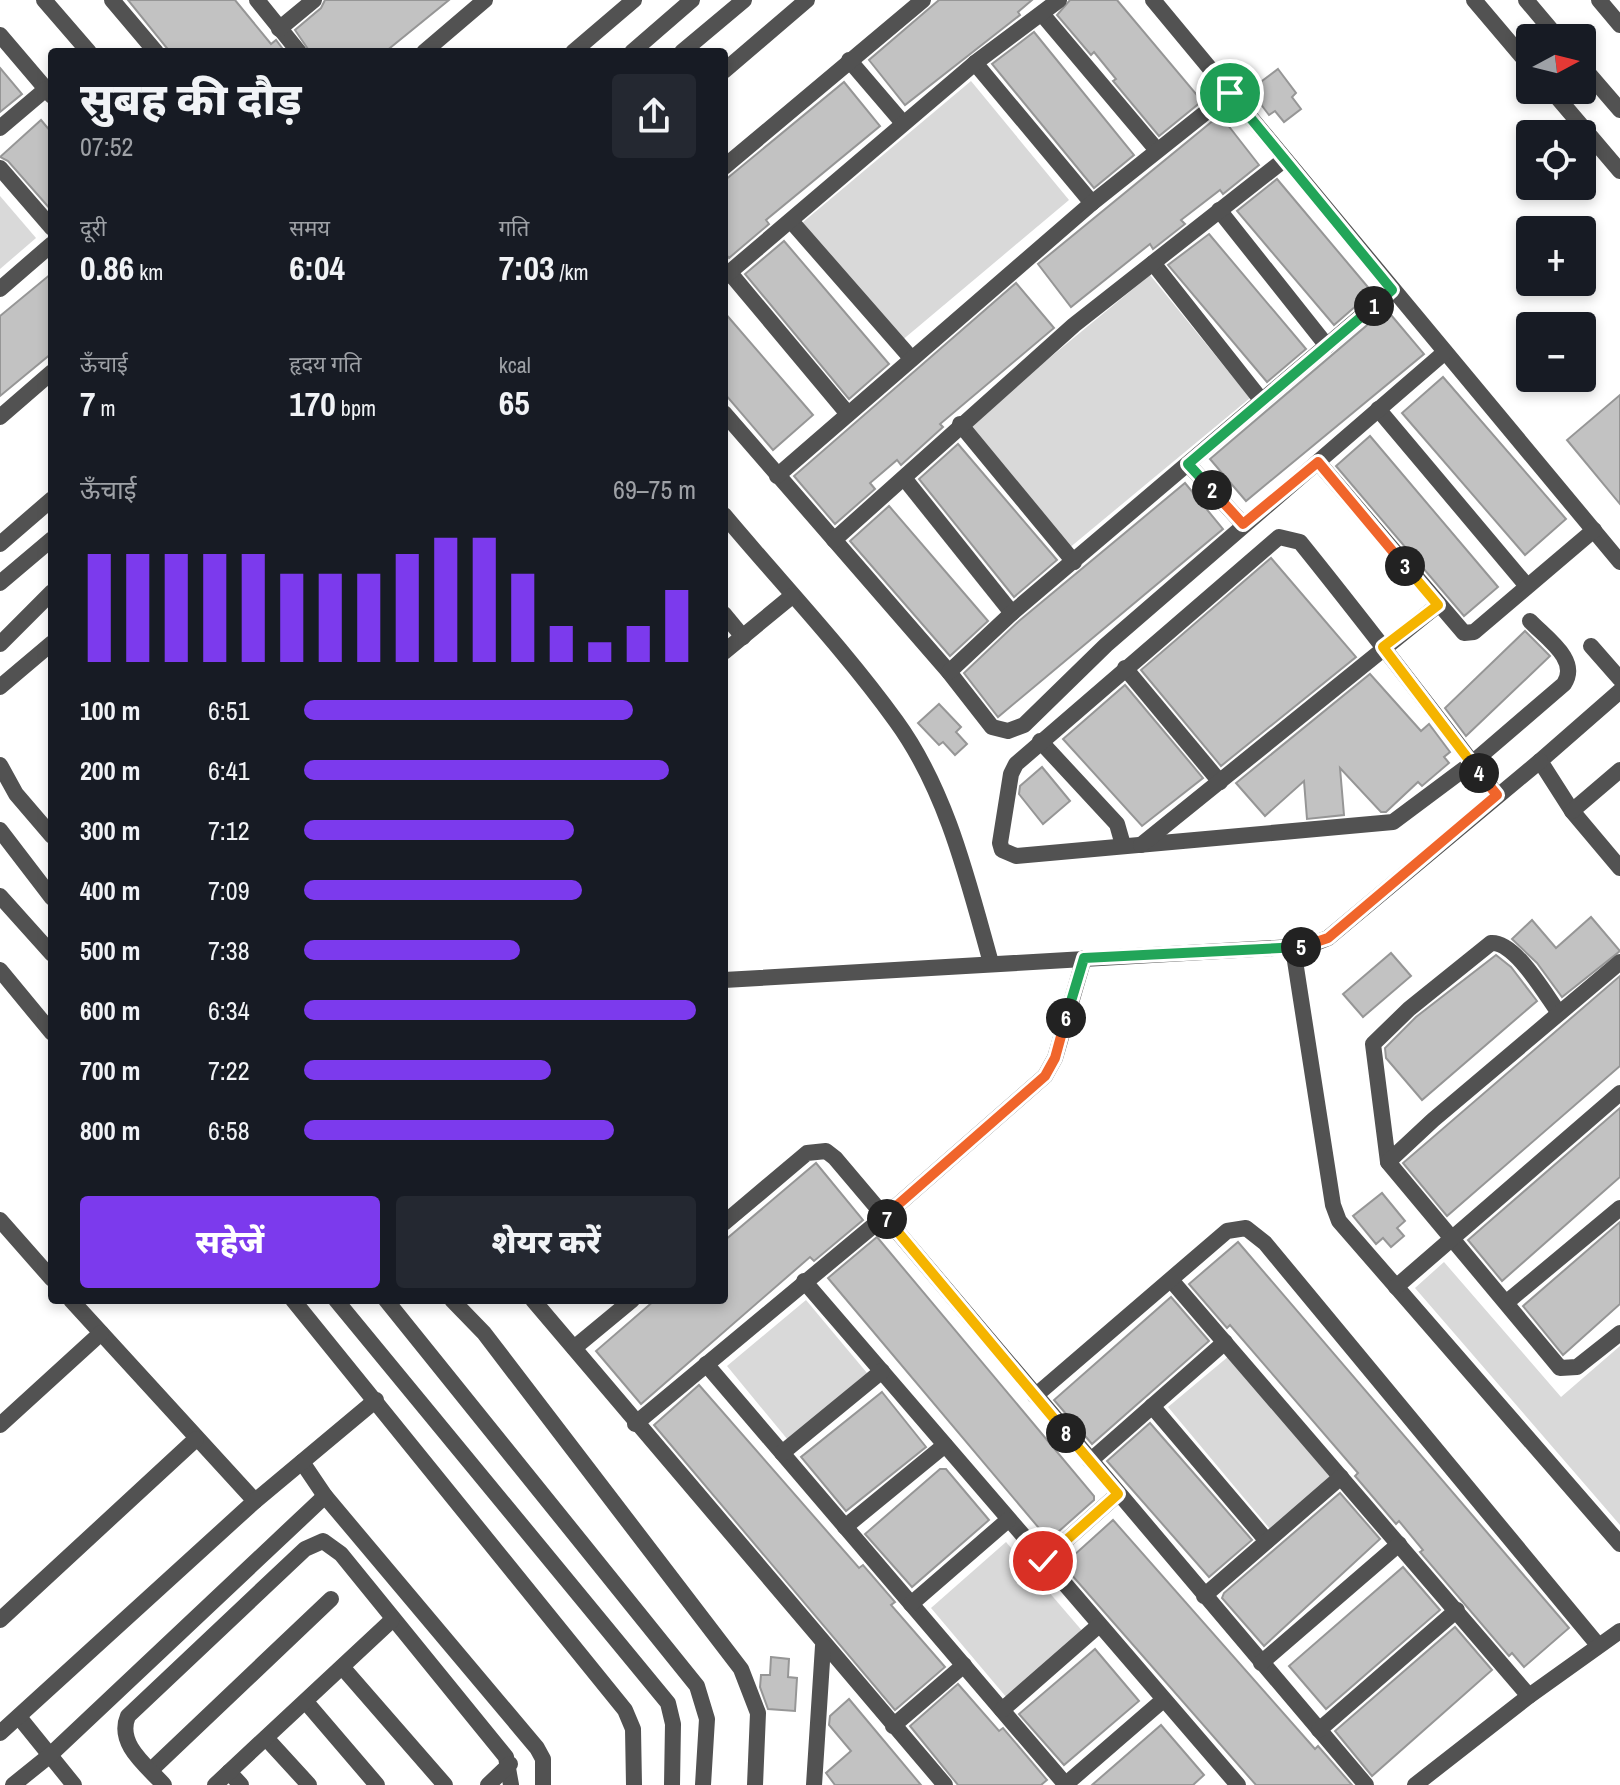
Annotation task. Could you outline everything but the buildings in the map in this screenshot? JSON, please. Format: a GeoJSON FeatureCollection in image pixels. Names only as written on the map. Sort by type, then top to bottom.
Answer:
{"type":"FeatureCollection","features":[{"type":"Feature","properties":{"kind":"street"},"geometry":{"type":"LineString","coordinates":[[44,0],[86,48]]}},
{"type":"Feature","properties":{"kind":"street"},"geometry":{"type":"LineString","coordinates":[[112,0],[153,48]]}},
{"type":"Feature","properties":{"kind":"street"},"geometry":{"type":"LineString","coordinates":[[257,0],[296,48]]}},
{"type":"Feature","properties":{"kind":"street"},"geometry":{"type":"LineString","coordinates":[[279,29],[314,0]]}},
{"type":"Feature","properties":{"kind":"street"},"geometry":{"type":"LineString","coordinates":[[429,48],[485,0]]}},
{"type":"Feature","properties":{"kind":"street"},"geometry":{"type":"LineString","coordinates":[[578,48],[634,0]]}},
{"type":"Feature","properties":{"kind":"street"},"geometry":{"type":"LineString","coordinates":[[637,48],[692,0]]}},
{"type":"Feature","properties":{"kind":"street"},"geometry":{"type":"LineString","coordinates":[[687,48],[744,0]]}},
{"type":"Feature","properties":{"kind":"street"},"geometry":{"type":"LineString","coordinates":[[728,68],[807,0]]}},
{"type":"Feature","properties":{"kind":"street"},"geometry":{"type":"LineString","coordinates":[[728,164],[923,0]]}},
{"type":"Feature","properties":{"kind":"street"},"geometry":{"type":"LineString","coordinates":[[728,274],[975,63],[1059,0]]}},
{"type":"Feature","properties":{"kind":"street"},"geometry":{"type":"LineString","coordinates":[[1153,0],[1620,562]]}},
{"type":"Feature","properties":{"kind":"street"},"geometry":{"type":"LineString","coordinates":[[1474,0],[1516,50]]}},
{"type":"Feature","properties":{"kind":"street"},"geometry":{"type":"LineString","coordinates":[[1526,0],[1546,24]]}},
{"type":"Feature","properties":{"kind":"street"},"geometry":{"type":"LineString","coordinates":[[1599,0],[1620,25]]}},
{"type":"Feature","properties":{"kind":"street"},"geometry":{"type":"LineString","coordinates":[[1042,14],[1156,149]]}},
{"type":"Feature","properties":{"kind":"street"},"geometry":{"type":"LineString","coordinates":[[0,35],[48,91]]}},
{"type":"Feature","properties":{"kind":"street"},"geometry":{"type":"LineString","coordinates":[[849,60],[903,123]]}},
{"type":"Feature","properties":{"kind":"street"},"geometry":{"type":"LineString","coordinates":[[975,63],[1092,203]]}},
{"type":"Feature","properties":{"kind":"street"},"geometry":{"type":"LineString","coordinates":[[1596,82],[1620,110]]}},
{"type":"Feature","properties":{"kind":"street"},"geometry":{"type":"LineString","coordinates":[[0,128],[48,93]]}},
{"type":"Feature","properties":{"kind":"street"},"geometry":{"type":"LineString","coordinates":[[777,476],[1092,203],[1230,93]]}},
{"type":"Feature","properties":{"kind":"street"},"geometry":{"type":"LineString","coordinates":[[1563,104],[1620,171]]}},
{"type":"Feature","properties":{"kind":"street"},"geometry":{"type":"LineString","coordinates":[[834,540],[1074,325],[1284,160]]}},
{"type":"Feature","properties":{"kind":"street"},"geometry":{"type":"LineString","coordinates":[[0,168],[48,223]]}},
{"type":"Feature","properties":{"kind":"street"},"geometry":{"type":"LineString","coordinates":[[1219,210],[1327,346]]}},
{"type":"Feature","properties":{"kind":"street"},"geometry":{"type":"LineString","coordinates":[[791,221],[911,358]]}},
{"type":"Feature","properties":{"kind":"street"},"geometry":{"type":"LineString","coordinates":[[0,289],[48,247]]}},
{"type":"Feature","properties":{"kind":"street"},"geometry":{"type":"LineString","coordinates":[[1153,263],[1262,401]]}},
{"type":"Feature","properties":{"kind":"street"},"geometry":{"type":"LineString","coordinates":[[728,276],[848,414]]}},
{"type":"Feature","properties":{"kind":"street"},"geometry":{"type":"LineString","coordinates":[[949,672],[1012,613],[1392,290]]}},
{"type":"Feature","properties":{"kind":"street"},"geometry":{"type":"LineString","coordinates":[[728,418],[949,672],[992,727],[1016,731],[1243,524],[1445,352]]}},
{"type":"Feature","properties":{"kind":"street"},"geometry":{"type":"LineString","coordinates":[[0,417],[48,375]]}},
{"type":"Feature","properties":{"kind":"street"},"geometry":{"type":"LineString","coordinates":[[1378,409],[1527,586]]}},
{"type":"Feature","properties":{"kind":"street"},"geometry":{"type":"LineString","coordinates":[[960,424],[1074,562]]}},
{"type":"Feature","properties":{"kind":"street"},"geometry":{"type":"LineString","coordinates":[[1318,462],[1460,630],[1469,633],[1594,530]]}},
{"type":"Feature","properties":{"kind":"street"},"geometry":{"type":"LineString","coordinates":[[1188,464],[1243,524]]}},
{"type":"Feature","properties":{"kind":"street"},"geometry":{"type":"LineString","coordinates":[[904,478],[1012,613]]}},
{"type":"Feature","properties":{"kind":"street"},"geometry":{"type":"LineString","coordinates":[[0,544],[48,502]]}},
{"type":"Feature","properties":{"kind":"street"},"geometry":{"type":"LineString","coordinates":[[728,520],[897,722],[928,777],[961,856],[991,963]]}},
{"type":"Feature","properties":{"kind":"street"},"geometry":{"type":"LineString","coordinates":[[1497,795],[1472,763],[1383,647],[1300,542],[1279,537],[1040,741],[1011,774],[1000,836],[1002,850],[1016,856],[1379,826],[1393,822],[1472,763],[1564,684],[1570,674],[1569,664],[1530,621]]}},
{"type":"Feature","properties":{"kind":"street"},"geometry":{"type":"LineString","coordinates":[[0,583],[48,542]]}},
{"type":"Feature","properties":{"kind":"street"},"geometry":{"type":"LineString","coordinates":[[0,644],[48,596]]}},
{"type":"Feature","properties":{"kind":"street"},"geometry":{"type":"LineString","coordinates":[[728,649],[792,596]]}},
{"type":"Feature","properties":{"kind":"street"},"geometry":{"type":"LineString","coordinates":[[1141,845],[1438,605]]}},
{"type":"Feature","properties":{"kind":"street"},"geometry":{"type":"LineString","coordinates":[[728,619],[743,637]]}},
{"type":"Feature","properties":{"kind":"street"},"geometry":{"type":"LineString","coordinates":[[0,687],[48,646]]}},
{"type":"Feature","properties":{"kind":"street"},"geometry":{"type":"LineString","coordinates":[[1591,646],[1620,679]]}},
{"type":"Feature","properties":{"kind":"street"},"geometry":{"type":"LineString","coordinates":[[1125,668],[1220,782]]}},
{"type":"Feature","properties":{"kind":"street"},"geometry":{"type":"LineString","coordinates":[[728,980],[1293,948],[1328,938],[1620,691]]}},
{"type":"Feature","properties":{"kind":"street"},"geometry":{"type":"LineString","coordinates":[[1040,741],[1117,824],[1123,845]]}},
{"type":"Feature","properties":{"kind":"street"},"geometry":{"type":"LineString","coordinates":[[1540,761],[1572,811],[1620,868]]}},
{"type":"Feature","properties":{"kind":"street"},"geometry":{"type":"LineString","coordinates":[[0,765],[16,794],[48,831]]}},
{"type":"Feature","properties":{"kind":"street"},"geometry":{"type":"LineString","coordinates":[[1572,811],[1620,770]]}},
{"type":"Feature","properties":{"kind":"street"},"geometry":{"type":"LineString","coordinates":[[0,830],[48,893]]}},
{"type":"Feature","properties":{"kind":"street"},"geometry":{"type":"LineString","coordinates":[[0,896],[48,950]]}},
{"type":"Feature","properties":{"kind":"street"},"geometry":{"type":"LineString","coordinates":[[1559,1013],[1514,952],[1499,942],[1491,943],[1409,1009],[1373,1044],[1388,1162],[1563,1370],[1577,1367],[1620,1333]]}},
{"type":"Feature","properties":{"kind":"street"},"geometry":{"type":"LineString","coordinates":[[1293,948],[1333,1205],[1339,1221],[1620,1544]]}},
{"type":"Feature","properties":{"kind":"street"},"geometry":{"type":"LineString","coordinates":[[635,1424],[885,1216],[1045,1076],[1055,1058],[1084,958]]}},
{"type":"Feature","properties":{"kind":"street"},"geometry":{"type":"LineString","coordinates":[[1388,1162],[1620,962]]}},
{"type":"Feature","properties":{"kind":"street"},"geometry":{"type":"LineString","coordinates":[[0,970],[48,1028]]}},
{"type":"Feature","properties":{"kind":"street"},"geometry":{"type":"LineString","coordinates":[[1396,1287],[1620,1093]]}},
{"type":"Feature","properties":{"kind":"street"},"geometry":{"type":"LineString","coordinates":[[728,1220],[807,1153],[816,1150],[835,1158],[1366,1785]]}},
{"type":"Feature","properties":{"kind":"street"},"geometry":{"type":"LineString","coordinates":[[1507,1302],[1620,1208]]}},
{"type":"Feature","properties":{"kind":"street"},"geometry":{"type":"LineString","coordinates":[[1035,1396],[1227,1231],[1246,1228],[1254,1233],[1598,1645]]}},
{"type":"Feature","properties":{"kind":"street"},"geometry":{"type":"LineString","coordinates":[[3,1229],[48,1275]]}},
{"type":"Feature","properties":{"kind":"street"},"geometry":{"type":"LineString","coordinates":[[1171,1280],[1529,1696]]}},
{"type":"Feature","properties":{"kind":"street"},"geometry":{"type":"LineString","coordinates":[[804,1281],[1236,1784]]}},
{"type":"Feature","properties":{"kind":"street"},"geometry":{"type":"LineString","coordinates":[[75,1304],[255,1501]]}},
{"type":"Feature","properties":{"kind":"street"},"geometry":{"type":"LineString","coordinates":[[296,1304],[625,1710],[633,1729],[634,1785]]}},
{"type":"Feature","properties":{"kind":"street"},"geometry":{"type":"LineString","coordinates":[[339,1304],[668,1703],[674,1735],[672,1785]]}},
{"type":"Feature","properties":{"kind":"street"},"geometry":{"type":"LineString","coordinates":[[389,1304],[697,1686],[707,1719],[703,1785]]}},
{"type":"Feature","properties":{"kind":"street"},"geometry":{"type":"LineString","coordinates":[[456,1304],[502,1356],[741,1669],[758,1713],[755,1785]]}},
{"type":"Feature","properties":{"kind":"street"},"geometry":{"type":"LineString","coordinates":[[536,1304],[938,1783]]}},
{"type":"Feature","properties":{"kind":"street"},"geometry":{"type":"LineString","coordinates":[[574,1348],[627,1304]]}},
{"type":"Feature","properties":{"kind":"street"},"geometry":{"type":"LineString","coordinates":[[0,1425],[101,1333]]}},
{"type":"Feature","properties":{"kind":"street"},"geometry":{"type":"LineString","coordinates":[[1090,1461],[1225,1342]]}},
{"type":"Feature","properties":{"kind":"street"},"geometry":{"type":"LineString","coordinates":[[706,1364],[1066,1785],[1162,1701]]}},
{"type":"Feature","properties":{"kind":"street"},"geometry":{"type":"LineString","coordinates":[[782,1453],[882,1371]]}},
{"type":"Feature","properties":{"kind":"street"},"geometry":{"type":"LineString","coordinates":[[0,1733],[255,1501],[376,1400]]}},
{"type":"Feature","properties":{"kind":"street"},"geometry":{"type":"LineString","coordinates":[[1152,1406],[1267,1541]]}},
{"type":"Feature","properties":{"kind":"street"},"geometry":{"type":"LineString","coordinates":[[0,1620],[196,1439]]}},
{"type":"Feature","properties":{"kind":"street"},"geometry":{"type":"LineString","coordinates":[[845,1527],[945,1445]]}},
{"type":"Feature","properties":{"kind":"street"},"geometry":{"type":"LineString","coordinates":[[302,1462],[325,1496],[537,1748],[543,1759],[543,1785]]}},
{"type":"Feature","properties":{"kind":"street"},"geometry":{"type":"LineString","coordinates":[[1204,1596],[1341,1477]]}},
{"type":"Feature","properties":{"kind":"street"},"geometry":{"type":"LineString","coordinates":[[1043,1561],[1118,1494]]}},
{"type":"Feature","properties":{"kind":"street"},"geometry":{"type":"LineString","coordinates":[[13,1785],[49,1756],[325,1496]]}},
{"type":"Feature","properties":{"kind":"street"},"geometry":{"type":"LineString","coordinates":[[911,1604],[1008,1520]]}},
{"type":"Feature","properties":{"kind":"street"},"geometry":{"type":"LineString","coordinates":[[164,1785],[128,1744],[124,1734],[128,1716],[314,1543],[323,1541],[341,1554],[510,1764],[511,1785]]}},
{"type":"Feature","properties":{"kind":"street"},"geometry":{"type":"LineString","coordinates":[[1261,1663],[1399,1544]]}},
{"type":"Feature","properties":{"kind":"street"},"geometry":{"type":"LineString","coordinates":[[151,1770],[331,1599]]}},
{"type":"Feature","properties":{"kind":"street"},"geometry":{"type":"LineString","coordinates":[[1319,1730],[1457,1610]]}},
{"type":"Feature","properties":{"kind":"street"},"geometry":{"type":"LineString","coordinates":[[215,1785],[392,1620]]}},
{"type":"Feature","properties":{"kind":"street"},"geometry":{"type":"LineString","coordinates":[[1002,1710],[1098,1626]]}},
{"type":"Feature","properties":{"kind":"street"},"geometry":{"type":"LineString","coordinates":[[1415,1785],[1529,1696],[1620,1631]]}},
{"type":"Feature","properties":{"kind":"street"},"geometry":{"type":"LineString","coordinates":[[823,1646],[815,1777],[829,1785]]}},
{"type":"Feature","properties":{"kind":"street"},"geometry":{"type":"LineString","coordinates":[[893,1726],[964,1665]]}},
{"type":"Feature","properties":{"kind":"street"},"geometry":{"type":"LineString","coordinates":[[343,1668],[445,1785]]}},
{"type":"Feature","properties":{"kind":"street"},"geometry":{"type":"LineString","coordinates":[[306,1702],[377,1785]]}},
{"type":"Feature","properties":{"kind":"street"},"geometry":{"type":"LineString","coordinates":[[19,1717],[74,1785]]}},
{"type":"Feature","properties":{"kind":"street"},"geometry":{"type":"LineString","coordinates":[[266,1738],[309,1785]]}},
{"type":"Feature","properties":{"kind":"street"},"geometry":{"type":"LineString","coordinates":[[488,1785],[510,1764]]}},
{"type":"Feature","properties":{"kind":"street"},"geometry":{"type":"LineString","coordinates":[[229,1772],[241,1785]]}},
{"type":"Feature","properties":{"kind":"shaded area"},"geometry":{"type":"Polygon","coordinates":[[[971,81],[1069,200],[900,342],[802,223],[971,81]]]}},
{"type":"Feature","properties":{"kind":"shaded area"},"geometry":{"type":"Polygon","coordinates":[[[0,196],[36,238],[0,269],[0,196]]]}},
{"type":"Feature","properties":{"kind":"shaded area"},"geometry":{"type":"Polygon","coordinates":[[[1150,275],[1250,398],[1068,549],[967,426],[1150,275]]]}},
{"type":"Feature","properties":{"kind":"shaded area"},"geometry":{"type":"Polygon","coordinates":[[[1444,1262],[1561,1397],[1620,1346],[1620,1525],[1415,1288],[1444,1262]]]}},
{"type":"Feature","properties":{"kind":"shaded area"},"geometry":{"type":"Polygon","coordinates":[[[806,1300],[867,1373],[788,1440],[727,1366],[806,1300]]]}},
{"type":"Feature","properties":{"kind":"shaded area"},"geometry":{"type":"Polygon","coordinates":[[[1229,1356],[1331,1478],[1270,1529],[1168,1407],[1229,1356]]]}},
{"type":"Feature","properties":{"kind":"shaded area"},"geometry":{"type":"Polygon","coordinates":[[[1006,1542],[1084,1633],[1007,1698],[931,1608],[1006,1542]]]}},
{"type":"Feature","properties":{"kind":"route"},"geometry":{"type":"LineString","coordinates":[[1043,1561],[1118,1494],[885,1216],[1045,1076],[1055,1058],[1084,958],[1293,948],[1319,943],[1497,795],[1383,647],[1438,605],[1318,462],[1243,524],[1188,464],[1392,290],[1230,93]]}}]}
